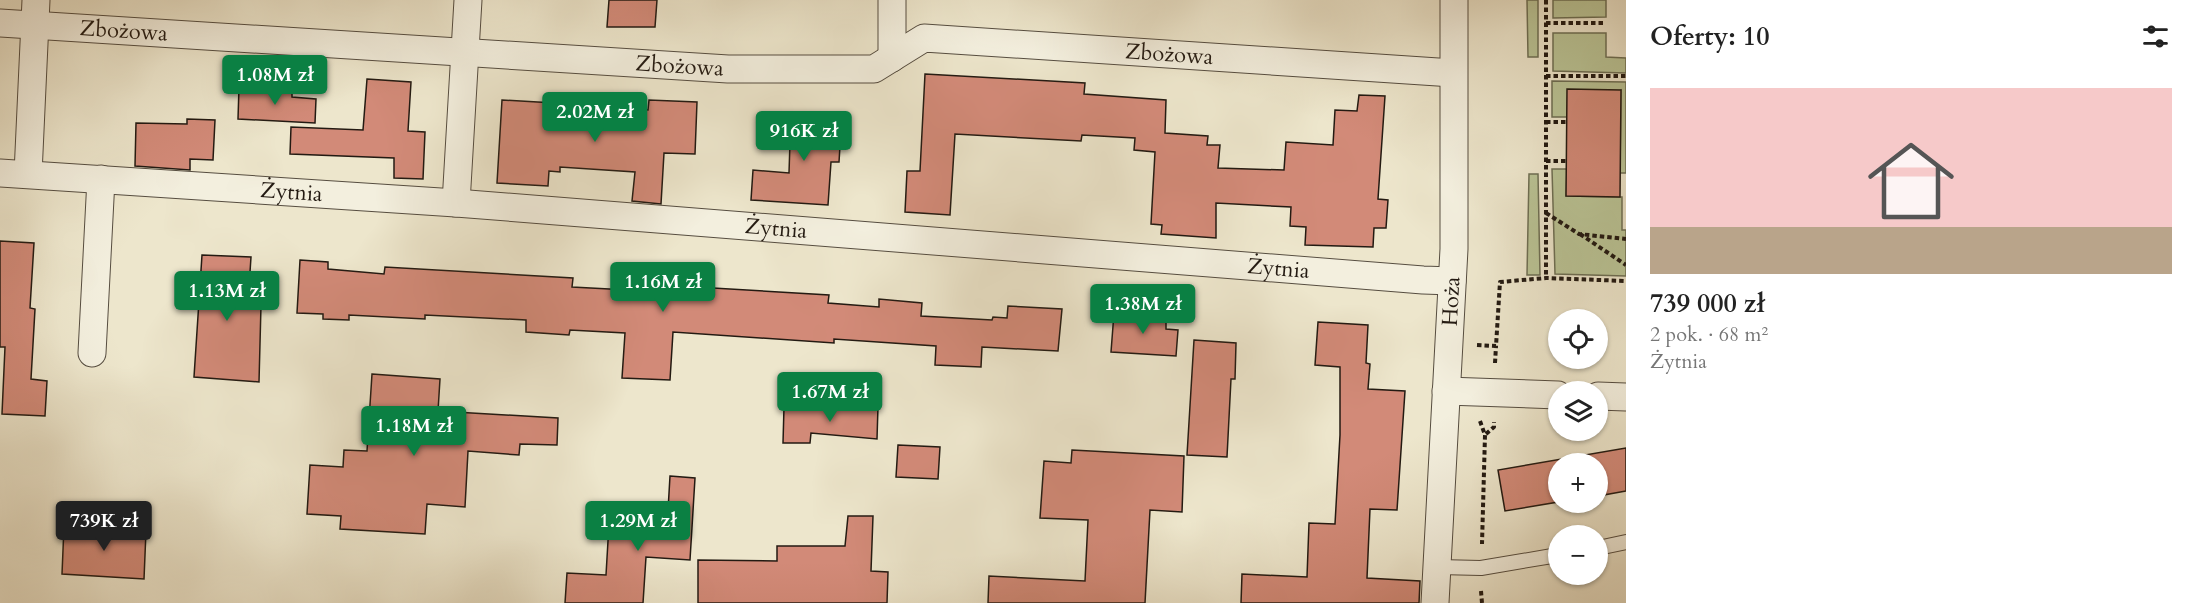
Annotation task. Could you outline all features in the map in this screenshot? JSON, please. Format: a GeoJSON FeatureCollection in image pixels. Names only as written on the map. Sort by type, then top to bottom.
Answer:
{"type":"FeatureCollection","features":[{"type":"Feature","properties":{"kind":"street"},"geometry":{"type":"LineString","coordinates":[[456,202],[468,0]]}},
{"type":"Feature","properties":{"kind":"street"},"geometry":{"type":"LineString","coordinates":[[892,0],[892,58]]}},
{"type":"Feature","properties":{"kind":"street","name":"Hoża"},"geometry":{"type":"LineString","coordinates":[[1435,603],[1452,281],[1454,0]]}},
{"type":"Feature","properties":{"kind":"street"},"geometry":{"type":"LineString","coordinates":[[28,174],[34,12]]}},
{"type":"Feature","properties":{"kind":"street","name":"Zbożowa"},"geometry":{"type":"LineString","coordinates":[[0,23],[34,12],[466,53],[728,69],[874,69],[924,38],[1453,73]]}},
{"type":"Feature","properties":{"kind":"street","name":"Żytnia"},"geometry":{"type":"LineString","coordinates":[[0,173],[456,202],[1452,281]]}},
{"type":"Feature","properties":{"kind":"street"},"geometry":{"type":"LineString","coordinates":[[92,353],[101,179]]}},
{"type":"Feature","properties":{"kind":"street"},"geometry":{"type":"LineString","coordinates":[[1446,391],[1548,394]]}},
{"type":"Feature","properties":{"kind":"street"},"geometry":{"type":"LineString","coordinates":[[1608,396],[1626,397]]}},
{"type":"Feature","properties":{"kind":"lane"},"geometry":{"type":"LineString","coordinates":[[1608,546],[1626,543]]}},
{"type":"Feature","properties":{"kind":"lane"},"geometry":{"type":"LineString","coordinates":[[1438,567],[1481,568],[1548,557]]}},
{"type":"Feature","properties":{"kind":"path"},"geometry":{"type":"LineString","coordinates":[[1546,0],[1546,278],[1626,281]]}},
{"type":"Feature","properties":{"kind":"path"},"geometry":{"type":"LineString","coordinates":[[1546,22],[1606,22]]}},
{"type":"Feature","properties":{"kind":"path"},"geometry":{"type":"LineString","coordinates":[[1546,76],[1626,76]]}},
{"type":"Feature","properties":{"kind":"path"},"geometry":{"type":"LineString","coordinates":[[1546,122],[1567,122]]}},
{"type":"Feature","properties":{"kind":"path"},"geometry":{"type":"LineString","coordinates":[[1546,160],[1566,160]]}},
{"type":"Feature","properties":{"kind":"path"},"geometry":{"type":"LineString","coordinates":[[1546,213],[1626,265]]}},
{"type":"Feature","properties":{"kind":"path"},"geometry":{"type":"LineString","coordinates":[[1579,234],[1626,239]]}},
{"type":"Feature","properties":{"kind":"green space"},"geometry":{"type":"Polygon","coordinates":[[[1527,0],[1538,0],[1538,57],[1528,57],[1527,0]]]}},
{"type":"Feature","properties":{"kind":"green space"},"geometry":{"type":"Polygon","coordinates":[[[1553,0],[1606,0],[1606,17],[1553,18],[1553,0]]]}},
{"type":"Feature","properties":{"kind":"green space"},"geometry":{"type":"Polygon","coordinates":[[[1553,33],[1606,33],[1606,57],[1626,58],[1626,73],[1553,71],[1553,33]]]}},
{"type":"Feature","properties":{"kind":"green space"},"geometry":{"type":"Polygon","coordinates":[[[1552,81],[1626,82],[1626,173],[1620,173],[1621,90],[1567,117],[1552,117],[1552,81]]]}},
{"type":"Feature","properties":{"kind":"green space"},"geometry":{"type":"Polygon","coordinates":[[[1552,169],[1567,169],[1566,196],[1622,197],[1622,230],[1626,230],[1626,276],[1555,274],[1552,169]]]}},
{"type":"Feature","properties":{"kind":"green space"},"geometry":{"type":"Polygon","coordinates":[[[1529,174],[1538,174],[1540,275],[1527,275],[1529,174]]]}},
{"type":"Feature","properties":{"kind":"building"},"geometry":{"type":"Polygon","coordinates":[[[609,0],[657,0],[655,27],[607,27],[609,0]]]}},
{"type":"Feature","properties":{"kind":"building"},"geometry":{"type":"Polygon","coordinates":[[[925,74],[1085,83],[1084,94],[1166,100],[1165,133],[1208,136],[1207,145],[1220,145],[1218,168],[1284,170],[1286,142],[1333,145],[1335,110],[1357,111],[1359,95],[1385,96],[1378,199],[1388,200],[1386,228],[1374,228],[1373,247],[1305,245],[1306,227],[1290,226],[1291,207],[1216,203],[1216,238],[1161,234],[1162,225],[1151,224],[1155,152],[1134,150],[1135,138],[1082,135],[1081,141],[955,134],[950,215],[905,212],[907,171],[920,171],[925,74]]]}},
{"type":"Feature","properties":{"kind":"building"},"geometry":{"type":"Polygon","coordinates":[[[367,79],[411,82],[408,131],[425,132],[423,179],[394,178],[394,158],[290,154],[291,127],[363,130],[367,79]]]}},
{"type":"Feature","properties":{"kind":"building"},"geometry":{"type":"Polygon","coordinates":[[[239,87],[292,89],[292,97],[316,99],[315,123],[238,119],[239,87]]]}},
{"type":"Feature","properties":{"kind":"building"},"geometry":{"type":"Polygon","coordinates":[[[1567,89],[1621,90],[1620,197],[1566,196],[1567,89]]]}},
{"type":"Feature","properties":{"kind":"building"},"geometry":{"type":"Polygon","coordinates":[[[502,100],[554,103],[552,121],[604,125],[605,107],[648,110],[649,100],[697,102],[695,154],[664,153],[661,204],[632,201],[635,172],[560,167],[560,172],[549,171],[548,186],[497,183],[502,100]]]}},
{"type":"Feature","properties":{"kind":"building"},"geometry":{"type":"Polygon","coordinates":[[[791,112],[842,114],[839,162],[831,162],[828,205],[751,200],[753,170],[789,173],[791,112]]]}},
{"type":"Feature","properties":{"kind":"building"},"geometry":{"type":"Polygon","coordinates":[[[187,119],[215,120],[213,160],[190,159],[190,170],[135,166],[136,123],[187,124],[187,119]]]}},
{"type":"Feature","properties":{"kind":"building"},"geometry":{"type":"Polygon","coordinates":[[[0,241],[34,243],[30,308],[35,309],[31,379],[47,381],[45,416],[2,414],[5,347],[0,347],[0,241]]]}},
{"type":"Feature","properties":{"kind":"building"},"geometry":{"type":"Polygon","coordinates":[[[202,255],[251,257],[248,302],[261,305],[259,382],[194,377],[202,255]]]}},
{"type":"Feature","properties":{"kind":"building"},"geometry":{"type":"Polygon","coordinates":[[[300,260],[328,262],[328,269],[384,274],[385,267],[573,278],[572,287],[628,290],[628,283],[829,295],[828,303],[879,307],[879,299],[922,303],[921,316],[992,320],[993,317],[1007,318],[1008,306],[1062,309],[1058,351],[982,347],[981,367],[935,365],[936,346],[834,339],[834,343],[673,332],[670,380],[622,378],[625,333],[570,330],[569,335],[526,332],[526,320],[425,315],[425,319],[349,315],[349,320],[323,319],[323,314],[297,313],[300,260]]]}},
{"type":"Feature","properties":{"kind":"building"},"geometry":{"type":"Polygon","coordinates":[[[1114,313],[1166,316],[1166,329],[1178,330],[1176,356],[1111,352],[1114,313]]]}},
{"type":"Feature","properties":{"kind":"building"},"geometry":{"type":"Polygon","coordinates":[[[1318,322],[1368,325],[1366,363],[1370,364],[1368,389],[1405,391],[1397,510],[1370,509],[1367,578],[1420,581],[1419,603],[1241,603],[1242,574],[1307,577],[1309,523],[1335,524],[1340,435],[1340,367],[1315,365],[1318,322]]]}},
{"type":"Feature","properties":{"kind":"building"},"geometry":{"type":"Polygon","coordinates":[[[1194,340],[1236,343],[1235,379],[1231,379],[1227,457],[1187,455],[1194,340]]]}},
{"type":"Feature","properties":{"kind":"building"},"geometry":{"type":"Polygon","coordinates":[[[372,374],[440,379],[438,411],[558,418],[557,445],[520,444],[519,455],[468,451],[465,507],[427,504],[425,534],[340,529],[341,516],[307,514],[310,465],[343,467],[344,450],[367,451],[372,374]]]}},
{"type":"Feature","properties":{"kind":"building"},"geometry":{"type":"Polygon","coordinates":[[[850,404],[878,406],[877,439],[811,433],[810,443],[783,443],[784,407],[850,409],[850,404]]]}},
{"type":"Feature","properties":{"kind":"building"},"geometry":{"type":"Polygon","coordinates":[[[898,445],[940,447],[938,479],[896,477],[898,445]]]}},
{"type":"Feature","properties":{"kind":"building"},"geometry":{"type":"Polygon","coordinates":[[[1626,448],[1626,491],[1608,494],[1608,453],[1597,453],[1626,448]]]}},
{"type":"Feature","properties":{"kind":"building"},"geometry":{"type":"Polygon","coordinates":[[[1072,450],[1184,456],[1182,512],[1150,510],[1145,603],[988,603],[989,576],[1085,581],[1088,520],[1040,518],[1044,461],[1071,463],[1072,450]]]}},
{"type":"Feature","properties":{"kind":"building"},"geometry":{"type":"Polygon","coordinates":[[[1548,461],[1548,504],[1505,511],[1498,470],[1548,461]]]}},
{"type":"Feature","properties":{"kind":"building"},"geometry":{"type":"Polygon","coordinates":[[[670,476],[695,478],[690,560],[646,557],[643,603],[565,603],[567,573],[606,575],[609,524],[667,528],[670,476]]]}},
{"type":"Feature","properties":{"kind":"building"},"geometry":{"type":"Polygon","coordinates":[[[848,516],[873,516],[871,571],[888,572],[887,603],[698,603],[698,560],[777,561],[777,546],[845,546],[848,516]]]}},
{"type":"Feature","properties":{"kind":"building"},"geometry":{"type":"Polygon","coordinates":[[[64,526],[146,531],[144,579],[62,574],[64,526]]]}}]}
